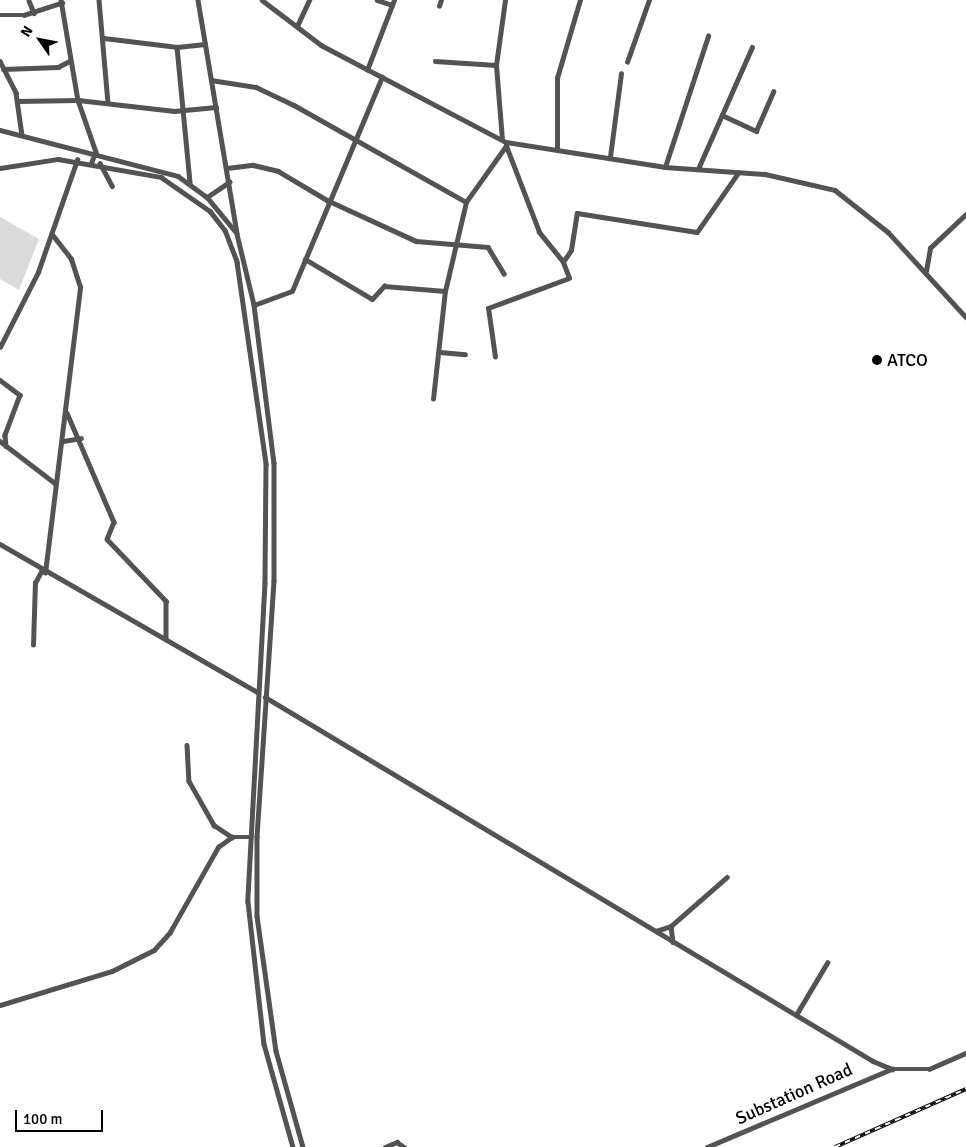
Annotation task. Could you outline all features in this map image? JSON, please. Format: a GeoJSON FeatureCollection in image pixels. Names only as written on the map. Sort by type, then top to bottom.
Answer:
{"type":"FeatureCollection","features":[{"type":"Feature","properties":{"kind":"street"},"geometry":{"type":"LineString","coordinates":[[99,0],[104,38],[108,102]]}},
{"type":"Feature","properties":{"kind":"street"},"geometry":{"type":"LineString","coordinates":[[198,0],[237,234],[254,305],[274,463],[274,581],[259,805],[261,960],[276,1051],[303,1147]]}},
{"type":"Feature","properties":{"kind":"street"},"geometry":{"type":"LineString","coordinates":[[262,0],[297,26],[367,70],[504,143],[610,157],[665,167],[738,173],[835,190],[862,208],[926,272],[966,318]]}},
{"type":"Feature","properties":{"kind":"street"},"geometry":{"type":"LineString","coordinates":[[297,26],[309,0]]}},
{"type":"Feature","properties":{"kind":"street"},"geometry":{"type":"LineString","coordinates":[[367,70],[393,2],[377,0]]}},
{"type":"Feature","properties":{"kind":"street"},"geometry":{"type":"LineString","coordinates":[[439,6],[440,0]]}},
{"type":"Feature","properties":{"kind":"street"},"geometry":{"type":"LineString","coordinates":[[495,358],[488,308],[569,278],[563,262],[539,232],[504,143],[496,65],[505,0]]}},
{"type":"Feature","properties":{"kind":"street"},"geometry":{"type":"LineString","coordinates":[[557,150],[557,78],[580,0]]}},
{"type":"Feature","properties":{"kind":"street"},"geometry":{"type":"LineString","coordinates":[[628,62],[649,0]]}},
{"type":"Feature","properties":{"kind":"street"},"geometry":{"type":"LineString","coordinates":[[29,1],[34,13]]}},
{"type":"Feature","properties":{"kind":"street"},"geometry":{"type":"LineString","coordinates":[[0,15],[34,13],[61,2],[78,100],[96,152],[92,162]]}},
{"type":"Feature","properties":{"kind":"street"},"geometry":{"type":"LineString","coordinates":[[665,167],[708,36]]}},
{"type":"Feature","properties":{"kind":"street"},"geometry":{"type":"LineString","coordinates":[[104,38],[177,46],[205,44]]}},
{"type":"Feature","properties":{"kind":"street"},"geometry":{"type":"LineString","coordinates":[[177,46],[186,110],[190,183]]}},
{"type":"Feature","properties":{"kind":"street"},"geometry":{"type":"LineString","coordinates":[[698,169],[752,46]]}},
{"type":"Feature","properties":{"kind":"street"},"geometry":{"type":"LineString","coordinates":[[0,61],[18,100],[22,136]]}},
{"type":"Feature","properties":{"kind":"street"},"geometry":{"type":"LineString","coordinates":[[3,69],[58,68],[70,61]]}},
{"type":"Feature","properties":{"kind":"street"},"geometry":{"type":"LineString","coordinates":[[435,61],[496,65]]}},
{"type":"Feature","properties":{"kind":"street"},"geometry":{"type":"LineString","coordinates":[[610,157],[621,74]]}},
{"type":"Feature","properties":{"kind":"street"},"geometry":{"type":"LineString","coordinates":[[254,305],[292,291],[326,200],[355,140],[382,77]]}},
{"type":"Feature","properties":{"kind":"street"},"geometry":{"type":"LineString","coordinates":[[211,80],[256,87],[466,202]]}},
{"type":"Feature","properties":{"kind":"street"},"geometry":{"type":"LineString","coordinates":[[722,115],[756,131],[773,92]]}},
{"type":"Feature","properties":{"kind":"street"},"geometry":{"type":"LineString","coordinates":[[18,100],[78,100],[186,110],[216,107]]}},
{"type":"Feature","properties":{"kind":"street"},"geometry":{"type":"LineString","coordinates":[[0,130],[140,164],[190,183],[207,197],[237,234]]}},
{"type":"Feature","properties":{"kind":"street"},"geometry":{"type":"LineString","coordinates":[[433,399],[440,352],[445,291],[458,245],[466,202],[504,143]]}},
{"type":"Feature","properties":{"kind":"street"},"geometry":{"type":"LineString","coordinates":[[0,168],[31,160],[77,160],[100,162],[138,171],[174,183],[210,211],[230,241],[242,283],[266,464],[265,583],[248,837],[248,902],[256,992],[264,1044],[293,1147]]}},
{"type":"Feature","properties":{"kind":"street"},"geometry":{"type":"LineString","coordinates":[[0,347],[52,236],[77,160]]}},
{"type":"Feature","properties":{"kind":"street"},"geometry":{"type":"LineString","coordinates":[[100,162],[112,186]]}},
{"type":"Feature","properties":{"kind":"street"},"geometry":{"type":"LineString","coordinates":[[138,171],[140,164]]}},
{"type":"Feature","properties":{"kind":"street"},"geometry":{"type":"LineString","coordinates":[[227,168],[254,165],[278,171],[326,200],[396,234],[458,245],[488,247],[504,274]]}},
{"type":"Feature","properties":{"kind":"street"},"geometry":{"type":"LineString","coordinates":[[563,262],[571,250],[577,213],[697,232],[738,173]]}},
{"type":"Feature","properties":{"kind":"street"},"geometry":{"type":"LineString","coordinates":[[207,197],[229,182]]}},
{"type":"Feature","properties":{"kind":"street"},"geometry":{"type":"LineString","coordinates":[[926,272],[930,248],[966,214]]}},
{"type":"Feature","properties":{"kind":"street"},"geometry":{"type":"LineString","coordinates":[[33,645],[35,583],[44,572],[55,483],[63,441],[79,279],[71,259],[52,236]]}},
{"type":"Feature","properties":{"kind":"street"},"geometry":{"type":"LineString","coordinates":[[305,259],[372,299],[384,286],[445,291]]}},
{"type":"Feature","properties":{"kind":"street"},"geometry":{"type":"LineString","coordinates":[[440,352],[464,354]]}},
{"type":"Feature","properties":{"kind":"street"},"geometry":{"type":"LineString","coordinates":[[0,380],[20,395],[5,435],[6,446]]}},
{"type":"Feature","properties":{"kind":"street"},"geometry":{"type":"LineString","coordinates":[[66,411],[81,438],[114,522],[108,539],[166,601],[166,638]]}},
{"type":"Feature","properties":{"kind":"street"},"geometry":{"type":"LineString","coordinates":[[63,441],[81,438]]}},
{"type":"Feature","properties":{"kind":"street"},"geometry":{"type":"LineString","coordinates":[[0,441],[55,483]]}},
{"type":"Feature","properties":{"kind":"street"},"geometry":{"type":"LineString","coordinates":[[0,544],[44,572],[166,638],[257,692]]}},
{"type":"Feature","properties":{"kind":"street"},"geometry":{"type":"LineString","coordinates":[[265,697],[796,1015],[892,1069],[929,1069],[966,1053]]}},
{"type":"Feature","properties":{"kind":"street"},"geometry":{"type":"LineString","coordinates":[[187,745],[189,782],[214,825],[232,837],[248,837]]}},
{"type":"Feature","properties":{"kind":"street"},"geometry":{"type":"LineString","coordinates":[[250,804],[259,805]]}},
{"type":"Feature","properties":{"kind":"street"},"geometry":{"type":"LineString","coordinates":[[0,1005],[112,971],[154,950],[170,932],[218,847],[232,837]]}},
{"type":"Feature","properties":{"kind":"street"},"geometry":{"type":"LineString","coordinates":[[656,931],[671,926],[727,877]]}},
{"type":"Feature","properties":{"kind":"street"},"geometry":{"type":"LineString","coordinates":[[671,926],[673,942]]}},
{"type":"Feature","properties":{"kind":"street"},"geometry":{"type":"LineString","coordinates":[[796,1015],[827,963]]}},
{"type":"Feature","properties":{"kind":"street","name":"Substation Road"},"geometry":{"type":"LineString","coordinates":[[707,1147],[892,1069]]}},
{"type":"Feature","properties":{"kind":"street"},"geometry":{"type":"LineString","coordinates":[[385,1147],[397,1142],[404,1147]]}},
{"type":"Feature","properties":{"kind":"shaded area"},"geometry":{"type":"Polygon","coordinates":[[[0,217],[39,239],[19,290],[0,279],[0,217]]]}},
{"type":"Feature","properties":{"kind":"railway"},"geometry":{"type":"LineString","coordinates":[[835,1147],[966,1089]]}},
{"type":"Feature","properties":{"kind":"place","name":"ATCO"},"geometry":{"type":"Point","coordinates":[877,360]}}]}
